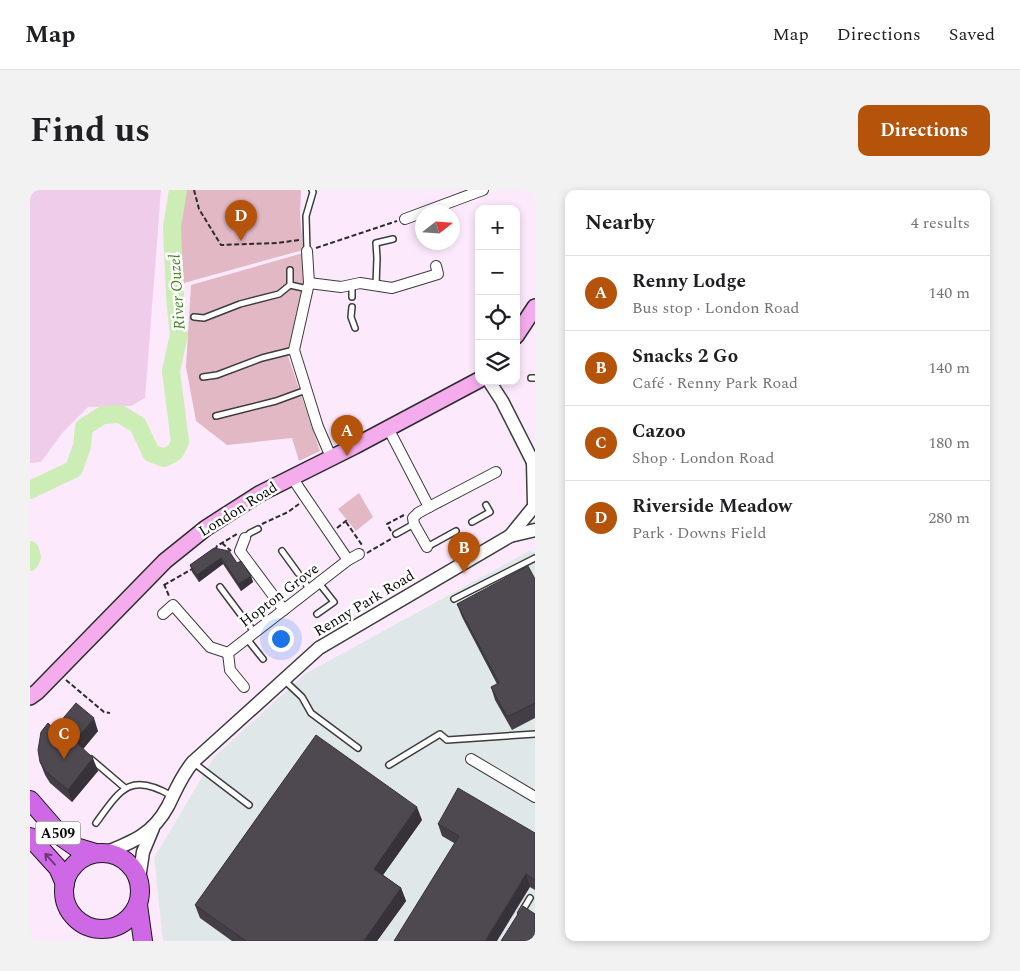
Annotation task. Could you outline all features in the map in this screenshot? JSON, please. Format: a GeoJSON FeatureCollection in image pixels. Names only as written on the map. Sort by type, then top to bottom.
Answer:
{"type":"FeatureCollection","features":[{"type":"Feature","properties":{"kind":"highway","name":"A509"},"geometry":{"type":"LineString","coordinates":[[30,800],[63,838],[76,847],[100,853]]}},
{"type":"Feature","properties":{"kind":"highway","name":"A509"},"geometry":{"type":"LineString","coordinates":[[30,838],[58,868],[65,884]]}},
{"type":"Feature","properties":{"kind":"highway"},"geometry":{"type":"LineString","coordinates":[[138,905],[125,922],[112,929],[100,930],[86,927],[72,916],[66,906],[65,884],[70,872],[78,862],[100,853],[114,855],[129,864],[138,879],[140,892],[138,905],[143,941]]}},
{"type":"Feature","properties":{"kind":"highway"},"geometry":{"type":"LineString","coordinates":[[100,930],[117,941]]}},
{"type":"Feature","properties":{"kind":"main road"},"geometry":{"type":"LineString","coordinates":[[520,330],[535,307]]}},
{"type":"Feature","properties":{"kind":"main road","name":"London Road"},"geometry":{"type":"LineString","coordinates":[[32,698],[154,572],[184,544],[206,528],[259,494],[475,382]]}},
{"type":"Feature","properties":{"kind":"street"},"geometry":{"type":"LineString","coordinates":[[405,219],[483,190]]}},
{"type":"Feature","properties":{"kind":"street"},"geometry":{"type":"LineString","coordinates":[[307,251],[308,286],[294,350],[318,427],[331,457]]}},
{"type":"Feature","properties":{"kind":"street"},"geometry":{"type":"LineString","coordinates":[[308,286],[341,287],[360,283],[392,288],[438,274],[436,266]]}},
{"type":"Feature","properties":{"kind":"street"},"geometry":{"type":"LineString","coordinates":[[492,385],[502,401],[534,464],[534,506],[532,517],[535,524]]}},
{"type":"Feature","properties":{"kind":"street"},"geometry":{"type":"LineString","coordinates":[[388,428],[428,507]]}},
{"type":"Feature","properties":{"kind":"street"},"geometry":{"type":"LineString","coordinates":[[427,547],[414,524],[413,518],[428,507],[476,485],[496,472]]}},
{"type":"Feature","properties":{"kind":"street"},"geometry":{"type":"LineString","coordinates":[[292,477],[348,560]]}},
{"type":"Feature","properties":{"kind":"street","name":"Renny Park Road"},"geometry":{"type":"LineString","coordinates":[[510,536],[534,506]]}},
{"type":"Feature","properties":{"kind":"street","name":"Renny Park Road"},"geometry":{"type":"LineString","coordinates":[[100,853],[135,841],[152,828],[164,813],[180,779],[194,762],[317,650],[334,638],[510,536],[535,530]]}},
{"type":"Feature","properties":{"kind":"street"},"geometry":{"type":"LineString","coordinates":[[245,538],[236,551],[284,610]]}},
{"type":"Feature","properties":{"kind":"street","name":"Hopton Grove"},"geometry":{"type":"LineString","coordinates":[[228,653],[360,549]]}},
{"type":"Feature","properties":{"kind":"street"},"geometry":{"type":"LineString","coordinates":[[163,614],[173,605],[210,647],[228,653],[230,670],[244,687]]}},
{"type":"Feature","properties":{"kind":"street"},"geometry":{"type":"LineString","coordinates":[[471,758],[535,797]]}},
{"type":"Feature","properties":{"kind":"street","name":"Renny Park Road"},"geometry":{"type":"LineString","coordinates":[[138,879],[143,852],[152,828]]}},
{"type":"Feature","properties":{"kind":"lane"},"geometry":{"type":"LineString","coordinates":[[307,251],[306,216],[312,190]]}},
{"type":"Feature","properties":{"kind":"lane"},"geometry":{"type":"LineString","coordinates":[[376,285],[376,244],[393,239]]}},
{"type":"Feature","properties":{"kind":"lane"},"geometry":{"type":"LineString","coordinates":[[290,270],[290,285]]}},
{"type":"Feature","properties":{"kind":"lane"},"geometry":{"type":"LineString","coordinates":[[194,317],[204,318],[240,304],[279,294],[290,285],[308,286]]}},
{"type":"Feature","properties":{"kind":"lane"},"geometry":{"type":"LineString","coordinates":[[352,285],[352,296]]}},
{"type":"Feature","properties":{"kind":"lane"},"geometry":{"type":"LineString","coordinates":[[352,307],[351,317],[355,328]]}},
{"type":"Feature","properties":{"kind":"lane"},"geometry":{"type":"LineString","coordinates":[[203,378],[262,358],[294,350]]}},
{"type":"Feature","properties":{"kind":"lane"},"geometry":{"type":"LineString","coordinates":[[216,416],[276,401],[306,390]]}},
{"type":"Feature","properties":{"kind":"lane"},"geometry":{"type":"LineString","coordinates":[[472,522],[490,512],[486,505]]}},
{"type":"Feature","properties":{"kind":"lane"},"geometry":{"type":"LineString","coordinates":[[396,534],[414,524]]}},
{"type":"Feature","properties":{"kind":"lane"},"geometry":{"type":"LineString","coordinates":[[245,538],[258,529]]}},
{"type":"Feature","properties":{"kind":"lane"},"geometry":{"type":"LineString","coordinates":[[427,547],[456,531]]}},
{"type":"Feature","properties":{"kind":"lane"},"geometry":{"type":"LineString","coordinates":[[282,551],[298,573]]}},
{"type":"Feature","properties":{"kind":"lane"},"geometry":{"type":"LineString","coordinates":[[454,599],[535,558]]}},
{"type":"Feature","properties":{"kind":"lane"},"geometry":{"type":"LineString","coordinates":[[302,580],[310,590]]}},
{"type":"Feature","properties":{"kind":"lane"},"geometry":{"type":"LineString","coordinates":[[317,614],[334,602],[319,583]]}},
{"type":"Feature","properties":{"kind":"lane"},"geometry":{"type":"LineString","coordinates":[[220,587],[241,615]]}},
{"type":"Feature","properties":{"kind":"lane"},"geometry":{"type":"LineString","coordinates":[[247,622],[251,636],[263,659]]}},
{"type":"Feature","properties":{"kind":"lane"},"geometry":{"type":"LineString","coordinates":[[284,679],[302,697],[311,713],[358,748]]}},
{"type":"Feature","properties":{"kind":"lane"},"geometry":{"type":"LineString","coordinates":[[389,765],[440,734],[447,740],[535,734]]}},
{"type":"Feature","properties":{"kind":"lane"},"geometry":{"type":"LineString","coordinates":[[87,756],[125,788]]}},
{"type":"Feature","properties":{"kind":"lane"},"geometry":{"type":"LineString","coordinates":[[194,762],[249,806]]}},
{"type":"Feature","properties":{"kind":"lane"},"geometry":{"type":"LineString","coordinates":[[96,823],[117,795],[125,788],[136,785],[156,786],[172,796]]}},
{"type":"Feature","properties":{"kind":"lane"},"geometry":{"type":"LineString","coordinates":[[520,915],[530,898]]}},
{"type":"Feature","properties":{"kind":"path"},"geometry":{"type":"LineString","coordinates":[[194,190],[200,209],[221,245],[277,243],[306,239]]}},
{"type":"Feature","properties":{"kind":"path"},"geometry":{"type":"LineString","coordinates":[[307,251],[405,219]]}},
{"type":"Feature","properties":{"kind":"path"},"geometry":{"type":"LineString","coordinates":[[330,534],[346,521],[362,557],[394,537],[387,524],[411,511],[418,513]]}},
{"type":"Feature","properties":{"kind":"path"},"geometry":{"type":"LineString","coordinates":[[222,543],[236,551]]}},
{"type":"Feature","properties":{"kind":"path"},"geometry":{"type":"LineString","coordinates":[[154,572],[168,591],[173,605]]}},
{"type":"Feature","properties":{"kind":"path"},"geometry":{"type":"LineString","coordinates":[[58,671],[104,712],[110,713]]}},
{"type":"Feature","properties":{"kind":"shaded area"},"geometry":{"type":"Polygon","coordinates":[[[30,190],[161,190],[145,398],[131,406],[88,407],[63,432],[41,462],[30,463],[30,190]]]}},
{"type":"Feature","properties":{"kind":"shaded area"},"geometry":{"type":"Polygon","coordinates":[[[185,190],[301,190],[300,214],[303,250],[184,283],[178,231],[185,190]]]}},
{"type":"Feature","properties":{"kind":"shaded area"},"geometry":{"type":"Polygon","coordinates":[[[303,253],[304,282],[287,353],[320,451],[299,461],[292,438],[227,445],[196,421],[186,367],[191,285],[303,253]]]}},
{"type":"Feature","properties":{"kind":"shaded area"},"geometry":{"type":"Polygon","coordinates":[[[359,493],[373,517],[356,531],[338,509],[359,493]]]}},
{"type":"Feature","properties":{"kind":"shaded area"},"geometry":{"type":"Polygon","coordinates":[[[529,551],[535,552],[535,941],[163,941],[154,858],[214,757],[305,674],[529,551]]]}},
{"type":"Feature","properties":{"kind":"building"},"geometry":{"type":"Polygon","coordinates":[[[214,548],[229,551],[237,563],[241,561],[251,576],[239,584],[221,558],[197,575],[190,565],[214,548]]]}},
{"type":"Feature","properties":{"kind":"building"},"geometry":{"type":"Polygon","coordinates":[[[528,566],[535,579],[535,703],[507,717],[491,687],[499,683],[457,604],[528,566]]]}},
{"type":"Feature","properties":{"kind":"building"},"geometry":{"type":"Polygon","coordinates":[[[76,703],[94,718],[75,741],[93,758],[68,790],[45,771],[40,762],[38,750],[41,732],[48,723],[54,729],[76,703]]]}},
{"type":"Feature","properties":{"kind":"building"},"geometry":{"type":"Polygon","coordinates":[[[316,735],[417,807],[374,869],[401,888],[364,941],[246,941],[195,905],[316,735]]]}},
{"type":"Feature","properties":{"kind":"building"},"geometry":{"type":"Polygon","coordinates":[[[458,788],[535,833],[535,880],[526,874],[485,941],[394,941],[459,836],[438,824],[458,788]]]}},
{"type":"Feature","properties":{"kind":"building"},"geometry":{"type":"Polygon","coordinates":[[[523,906],[535,914],[535,940],[501,941],[523,906]]]}},
{"type":"Feature","properties":{"kind":"waterway","name":"River Ouzel"},"geometry":{"type":"LineString","coordinates":[[30,490],[74,469],[82,446],[84,427],[103,415],[120,414],[138,425],[151,453],[164,458],[175,452],[180,442],[171,371],[179,335],[175,297],[172,227],[178,190]]}},
{"type":"Feature","properties":{"kind":"waterway","name":"River Ouzel"},"geometry":{"type":"LineString","coordinates":[[30,550],[32,557],[30,562]]}},
{"type":"Feature","properties":{"kind":"place","name":"Riverside Meadow"},"geometry":{"type":"Point","coordinates":[241,241]}},
{"type":"Feature","properties":{"kind":"place","name":"Renny Lodge"},"geometry":{"type":"Point","coordinates":[347,456]}},
{"type":"Feature","properties":{"kind":"place","name":"Snacks 2 Go"},"geometry":{"type":"Point","coordinates":[464,573]}},
{"type":"Feature","properties":{"kind":"place","name":"Cazoo"},"geometry":{"type":"Point","coordinates":[64,759]}}]}
